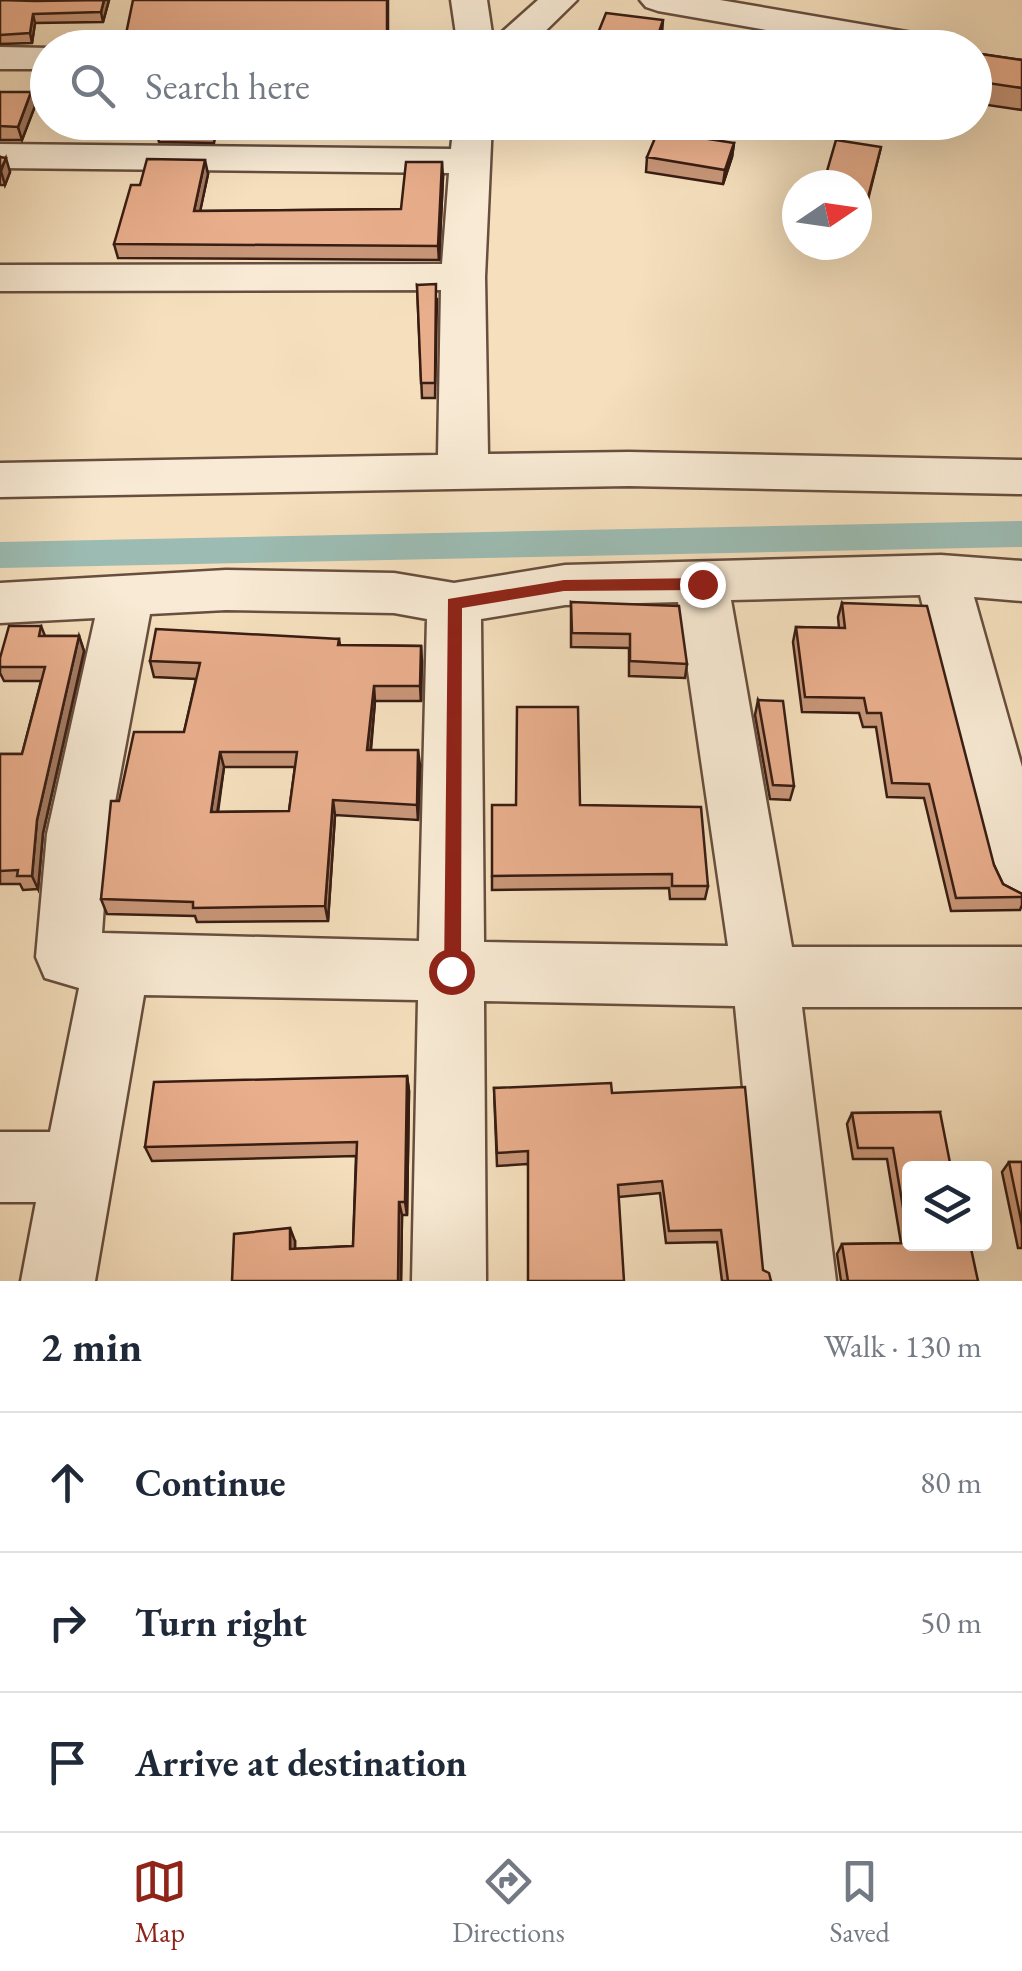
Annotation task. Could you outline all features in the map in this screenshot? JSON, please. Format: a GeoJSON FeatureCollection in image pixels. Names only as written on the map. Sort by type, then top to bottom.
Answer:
{"type":"FeatureCollection","features":[{"type":"Feature","properties":{"kind":"street"},"geometry":{"type":"LineString","coordinates":[[469,0],[473,30]]}},
{"type":"Feature","properties":{"kind":"street"},"geometry":{"type":"LineString","coordinates":[[526,30],[558,0]]}},
{"type":"Feature","properties":{"kind":"street"},"geometry":{"type":"LineString","coordinates":[[658,0],[832,30]]}},
{"type":"Feature","properties":{"kind":"street"},"geometry":{"type":"LineString","coordinates":[[0,58],[30,58]]}},
{"type":"Feature","properties":{"kind":"street"},"geometry":{"type":"LineString","coordinates":[[0,156],[471,142],[463,277],[462,472]]}},
{"type":"Feature","properties":{"kind":"street"},"geometry":{"type":"LineString","coordinates":[[0,278],[463,277]]}},
{"type":"Feature","properties":{"kind":"street"},"geometry":{"type":"LineString","coordinates":[[0,480],[629,469],[1022,476]]}},
{"type":"Feature","properties":{"kind":"street"},"geometry":{"type":"LineString","coordinates":[[941,575],[1022,877]]}},
{"type":"Feature","properties":{"kind":"street"},"geometry":{"type":"LineString","coordinates":[[0,603],[264,590],[394,593],[454,603],[564,586],[941,575],[1022,581]]}},
{"type":"Feature","properties":{"kind":"street"},"geometry":{"type":"LineString","coordinates":[[702,584],[765,977],[798,1281]]}},
{"type":"Feature","properties":{"kind":"street"},"geometry":{"type":"LineString","coordinates":[[126,598],[78,834],[68,957],[116,966],[765,977],[1022,977]]}},
{"type":"Feature","properties":{"kind":"street"},"geometry":{"type":"LineString","coordinates":[[448,1281],[454,603]]}},
{"type":"Feature","properties":{"kind":"street"},"geometry":{"type":"LineString","coordinates":[[58,1281],[116,966]]}},
{"type":"Feature","properties":{"kind":"street"},"geometry":{"type":"LineString","coordinates":[[0,1167],[77,1168]]}},
{"type":"Feature","properties":{"kind":"building"},"geometry":{"type":"Polygon","coordinates":[[[0,0],[104,0],[101,12],[33,14],[30,33],[0,35],[0,0]]]}},
{"type":"Feature","properties":{"kind":"building"},"geometry":{"type":"Polygon","coordinates":[[[133,0],[387,0],[387,30],[127,30],[133,0]]]}},
{"type":"Feature","properties":{"kind":"building"},"geometry":{"type":"Polygon","coordinates":[[[606,13],[663,20],[660,30],[599,30],[606,13]]]}},
{"type":"Feature","properties":{"kind":"building"},"geometry":{"type":"Polygon","coordinates":[[[992,56],[1022,60],[1022,88],[992,84],[992,56]]]}},
{"type":"Feature","properties":{"kind":"building"},"geometry":{"type":"Polygon","coordinates":[[[0,92],[30,92],[18,127],[0,126],[0,92]]]}},
{"type":"Feature","properties":{"kind":"building"},"geometry":{"type":"Polygon","coordinates":[[[654,140],[734,143],[725,170],[647,157],[654,140]]]}},
{"type":"Feature","properties":{"kind":"building"},"geometry":{"type":"Polygon","coordinates":[[[836,140],[881,147],[872,182],[872,170],[827,170],[836,140]]]}},
{"type":"Feature","properties":{"kind":"building"},"geometry":{"type":"Polygon","coordinates":[[[147,159],[205,160],[194,211],[401,209],[406,162],[442,162],[438,246],[114,244],[131,185],[140,185],[147,159]]]}},
{"type":"Feature","properties":{"kind":"building"},"geometry":{"type":"Polygon","coordinates":[[[436,284],[435,383],[421,383],[417,285],[436,284]]]}},
{"type":"Feature","properties":{"kind":"building"},"geometry":{"type":"Polygon","coordinates":[[[571,602],[679,606],[687,664],[630,661],[630,634],[572,633],[571,602]]]}},
{"type":"Feature","properties":{"kind":"building"},"geometry":{"type":"Polygon","coordinates":[[[842,603],[927,606],[994,865],[1003,884],[1022,897],[956,898],[929,784],[892,783],[881,713],[867,713],[864,698],[805,697],[796,627],[845,628],[842,603]]]}},
{"type":"Feature","properties":{"kind":"building"},"geometry":{"type":"Polygon","coordinates":[[[9,626],[41,626],[39,636],[79,636],[37,820],[32,876],[17,876],[18,870],[0,871],[0,754],[22,754],[45,667],[0,667],[9,626]]]}},
{"type":"Feature","properties":{"kind":"building"},"geometry":{"type":"Polygon","coordinates":[[[156,629],[339,639],[338,645],[421,646],[420,686],[374,686],[367,750],[418,750],[417,805],[333,800],[325,906],[193,908],[193,902],[101,899],[111,801],[119,801],[134,732],[184,732],[200,663],[150,661],[156,629]],[[220,752],[211,812],[289,811],[297,752],[220,752]]]}},
{"type":"Feature","properties":{"kind":"building"},"geometry":{"type":"Polygon","coordinates":[[[758,700],[783,701],[794,786],[773,785],[758,700]]]}},
{"type":"Feature","properties":{"kind":"building"},"geometry":{"type":"Polygon","coordinates":[[[517,707],[578,707],[580,805],[701,807],[708,886],[672,886],[672,874],[492,876],[492,805],[516,805],[517,707]]]}},
{"type":"Feature","properties":{"kind":"building"},"geometry":{"type":"Polygon","coordinates":[[[407,1076],[405,1202],[399,1202],[398,1281],[232,1281],[234,1234],[290,1228],[290,1249],[353,1246],[357,1142],[145,1147],[154,1082],[407,1076]]]}},
{"type":"Feature","properties":{"kind":"building"},"geometry":{"type":"Polygon","coordinates":[[[611,1083],[612,1093],[745,1087],[763,1270],[769,1273],[771,1281],[728,1281],[721,1230],[669,1231],[662,1181],[618,1185],[624,1281],[528,1281],[528,1151],[497,1153],[494,1088],[611,1083]]]}},
{"type":"Feature","properties":{"kind":"building"},"geometry":{"type":"Polygon","coordinates":[[[940,1112],[950,1161],[902,1161],[902,1201],[893,1148],[858,1148],[852,1113],[940,1112]]]}},
{"type":"Feature","properties":{"kind":"building"},"geometry":{"type":"Polygon","coordinates":[[[1009,1162],[1022,1162],[1022,1225],[1009,1162]]]}},
{"type":"Feature","properties":{"kind":"building"},"geometry":{"type":"Polygon","coordinates":[[[902,1243],[902,1251],[972,1251],[978,1281],[848,1281],[842,1244],[902,1243]]]}},
{"type":"Feature","properties":{"kind":"waterway"},"geometry":{"type":"LineString","coordinates":[[0,555],[1022,534]]}},
{"type":"Feature","properties":{"kind":"route"},"geometry":{"type":"LineString","coordinates":[[451,971],[454,603],[564,586],[702,584]]}}]}
